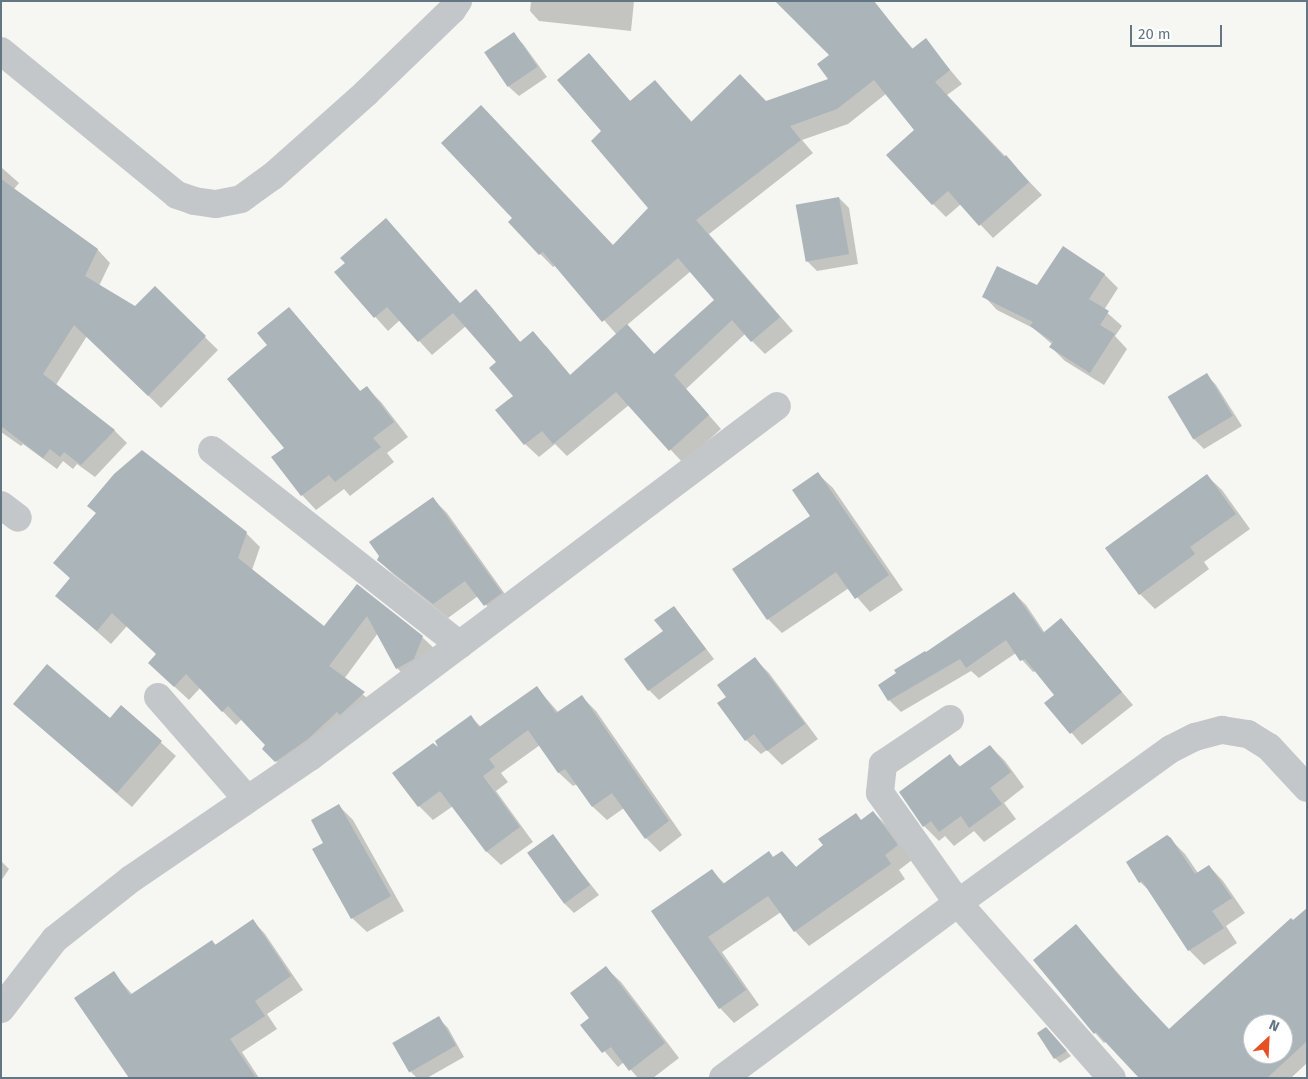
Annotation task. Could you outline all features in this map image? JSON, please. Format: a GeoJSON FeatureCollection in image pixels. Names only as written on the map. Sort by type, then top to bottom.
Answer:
{"type":"FeatureCollection","features":[{"type":"Feature","properties":{"kind":"street"},"geometry":{"type":"LineString","coordinates":[[1,51],[177,195],[194,201],[216,204],[241,199],[273,176],[366,92],[452,10],[458,1]]}},
{"type":"Feature","properties":{"kind":"street"},"geometry":{"type":"LineString","coordinates":[[1,1009],[55,940],[130,878],[310,757],[777,406]]}},
{"type":"Feature","properties":{"kind":"street"},"geometry":{"type":"LineString","coordinates":[[212,450],[460,645]]}},
{"type":"Feature","properties":{"kind":"street"},"geometry":{"type":"LineString","coordinates":[[158,697],[247,799]]}},
{"type":"Feature","properties":{"kind":"street"},"geometry":{"type":"LineString","coordinates":[[950,719],[883,764],[880,793],[958,903],[1112,1078]]}},
{"type":"Feature","properties":{"kind":"street"},"geometry":{"type":"LineString","coordinates":[[722,1078],[958,903],[1171,749],[1195,737],[1222,730],[1248,734],[1269,747],[1307,788]]}},
{"type":"Feature","properties":{"kind":"building"},"geometry":{"type":"Polygon","coordinates":[[[775,1],[874,1],[912,49],[926,38],[950,70],[935,82],[1004,157],[1006,155],[1029,182],[979,226],[948,191],[932,205],[886,155],[914,130],[874,80],[837,109],[790,126],[801,140],[696,220],[780,317],[751,342],[732,320],[674,375],[709,415],[669,451],[616,392],[553,444],[542,431],[524,445],[495,410],[513,396],[489,368],[496,362],[453,313],[418,342],[387,307],[374,318],[334,272],[345,263],[340,258],[386,218],[460,303],[476,289],[520,342],[533,331],[570,375],[627,324],[654,354],[714,300],[678,258],[602,322],[543,252],[539,255],[508,222],[512,218],[441,143],[481,105],[613,245],[648,208],[591,141],[601,131],[557,80],[589,53],[630,101],[655,80],[691,122],[740,74],[766,101],[828,79],[817,64],[829,55],[775,1]]]}},
{"type":"Feature","properties":{"kind":"building"},"geometry":{"type":"Polygon","coordinates":[[[514,32],[537,67],[508,87],[484,52],[514,32]]]}},
{"type":"Feature","properties":{"kind":"building"},"geometry":{"type":"Polygon","coordinates":[[[1,179],[98,249],[85,276],[135,306],[155,286],[206,336],[148,396],[74,325],[43,374],[115,430],[81,465],[64,452],[60,457],[50,449],[43,458],[1,426],[1,179]]]}},
{"type":"Feature","properties":{"kind":"building"},"geometry":{"type":"Polygon","coordinates":[[[839,197],[849,254],[806,262],[796,205],[839,197]]]}},
{"type":"Feature","properties":{"kind":"building"},"geometry":{"type":"Polygon","coordinates":[[[1063,246],[1105,274],[1089,299],[1109,311],[1100,325],[1115,334],[1090,373],[1049,347],[1053,342],[1030,326],[1033,322],[982,297],[997,266],[1037,285],[1063,246]]]}},
{"type":"Feature","properties":{"kind":"building"},"geometry":{"type":"Polygon","coordinates":[[[289,307],[360,391],[367,386],[394,422],[373,438],[381,447],[335,482],[329,475],[301,496],[271,457],[284,448],[227,379],[267,345],[257,333],[289,307]]]}},
{"type":"Feature","properties":{"kind":"building"},"geometry":{"type":"Polygon","coordinates":[[[1207,373],[1233,416],[1193,440],[1168,397],[1207,373]]]}},
{"type":"Feature","properties":{"kind":"building"},"geometry":{"type":"Polygon","coordinates":[[[142,450],[247,532],[238,558],[324,626],[357,584],[423,636],[414,659],[396,669],[367,616],[329,666],[365,692],[340,715],[337,712],[308,739],[275,762],[262,749],[265,745],[228,706],[222,712],[186,674],[174,687],[148,663],[156,654],[112,613],[97,631],[55,596],[70,578],[53,563],[96,513],[87,506],[114,474],[142,450]]]}},
{"type":"Feature","properties":{"kind":"building"},"geometry":{"type":"Polygon","coordinates":[[[818,472],[889,575],[855,599],[836,572],[767,620],[732,569],[810,516],[792,490],[818,472]]]}},
{"type":"Feature","properties":{"kind":"building"},"geometry":{"type":"Polygon","coordinates":[[[1207,474],[1236,514],[1190,547],[1195,554],[1139,595],[1105,548],[1207,474]]]}},
{"type":"Feature","properties":{"kind":"building"},"geometry":{"type":"Polygon","coordinates":[[[433,497],[502,593],[484,606],[465,581],[433,604],[377,560],[379,556],[369,542],[433,497]]]}},
{"type":"Feature","properties":{"kind":"building"},"geometry":{"type":"Polygon","coordinates":[[[1014,592],[1043,633],[1061,618],[1122,692],[1070,734],[1044,703],[1054,695],[1025,659],[1020,661],[1006,640],[966,668],[960,659],[888,701],[878,685],[896,673],[894,670],[926,652],[1014,592]]]}},
{"type":"Feature","properties":{"kind":"building"},"geometry":{"type":"Polygon","coordinates":[[[674,606],[706,649],[648,691],[624,659],[663,631],[654,620],[674,606]]]}},
{"type":"Feature","properties":{"kind":"building"},"geometry":{"type":"Polygon","coordinates":[[[755,657],[805,724],[767,751],[754,734],[745,741],[717,703],[726,697],[717,685],[755,657]]]}},
{"type":"Feature","properties":{"kind":"building"},"geometry":{"type":"Polygon","coordinates":[[[47,664],[110,718],[121,705],[162,741],[117,793],[13,704],[47,664]]]}},
{"type":"Feature","properties":{"kind":"building"},"geometry":{"type":"Polygon","coordinates":[[[537,686],[556,713],[582,695],[669,821],[645,839],[612,793],[592,807],[565,769],[558,773],[528,730],[489,759],[495,767],[483,776],[520,827],[486,852],[440,791],[418,807],[392,773],[433,743],[438,747],[435,741],[471,715],[479,727],[537,686]]]}},
{"type":"Feature","properties":{"kind":"building"},"geometry":{"type":"Polygon","coordinates":[[[990,745],[1011,772],[990,788],[1002,804],[969,828],[961,816],[939,832],[931,821],[923,827],[899,792],[950,754],[959,767],[990,745]]]}},
{"type":"Feature","properties":{"kind":"building"},"geometry":{"type":"Polygon","coordinates":[[[339,804],[391,896],[351,919],[312,849],[323,843],[311,820],[339,804]]]}},
{"type":"Feature","properties":{"kind":"building"},"geometry":{"type":"Polygon","coordinates":[[[873,811],[898,845],[885,855],[891,864],[794,932],[768,896],[708,937],[746,990],[719,1009],[651,911],[712,869],[723,884],[769,851],[773,857],[782,851],[796,867],[823,845],[818,839],[856,813],[861,820],[873,811]]]}},
{"type":"Feature","properties":{"kind":"building"},"geometry":{"type":"Polygon","coordinates":[[[553,834],[590,885],[564,904],[527,853],[553,834]]]}},
{"type":"Feature","properties":{"kind":"building"},"geometry":{"type":"Polygon","coordinates":[[[1167,835],[1195,874],[1209,865],[1232,898],[1212,911],[1224,928],[1188,951],[1142,881],[1139,883],[1126,862],[1167,835]]]}},
{"type":"Feature","properties":{"kind":"building"},"geometry":{"type":"Polygon","coordinates":[[[1307,908],[1307,1041],[1293,1054],[1293,1014],[1243,1014],[1243,1064],[1282,1064],[1267,1078],[1139,1078],[1096,1032],[1094,1034],[1033,960],[1076,924],[1121,978],[1169,1029],[1291,918],[1293,920],[1307,908]]]}},
{"type":"Feature","properties":{"kind":"building"},"geometry":{"type":"Polygon","coordinates":[[[253,919],[291,976],[255,1001],[265,1016],[230,1039],[256,1078],[129,1078],[74,998],[114,971],[130,995],[212,940],[215,945],[253,919]]]}},
{"type":"Feature","properties":{"kind":"building"},"geometry":{"type":"Polygon","coordinates":[[[606,966],[665,1043],[629,1071],[611,1047],[602,1053],[580,1025],[589,1018],[570,993],[606,966]]]}},
{"type":"Feature","properties":{"kind":"building"},"geometry":{"type":"Polygon","coordinates":[[[439,1016],[456,1045],[409,1072],[392,1043],[439,1016]]]}},
{"type":"Feature","properties":{"kind":"building"},"geometry":{"type":"Polygon","coordinates":[[[1046,1027],[1067,1051],[1054,1059],[1037,1033],[1046,1027]]]}}]}
